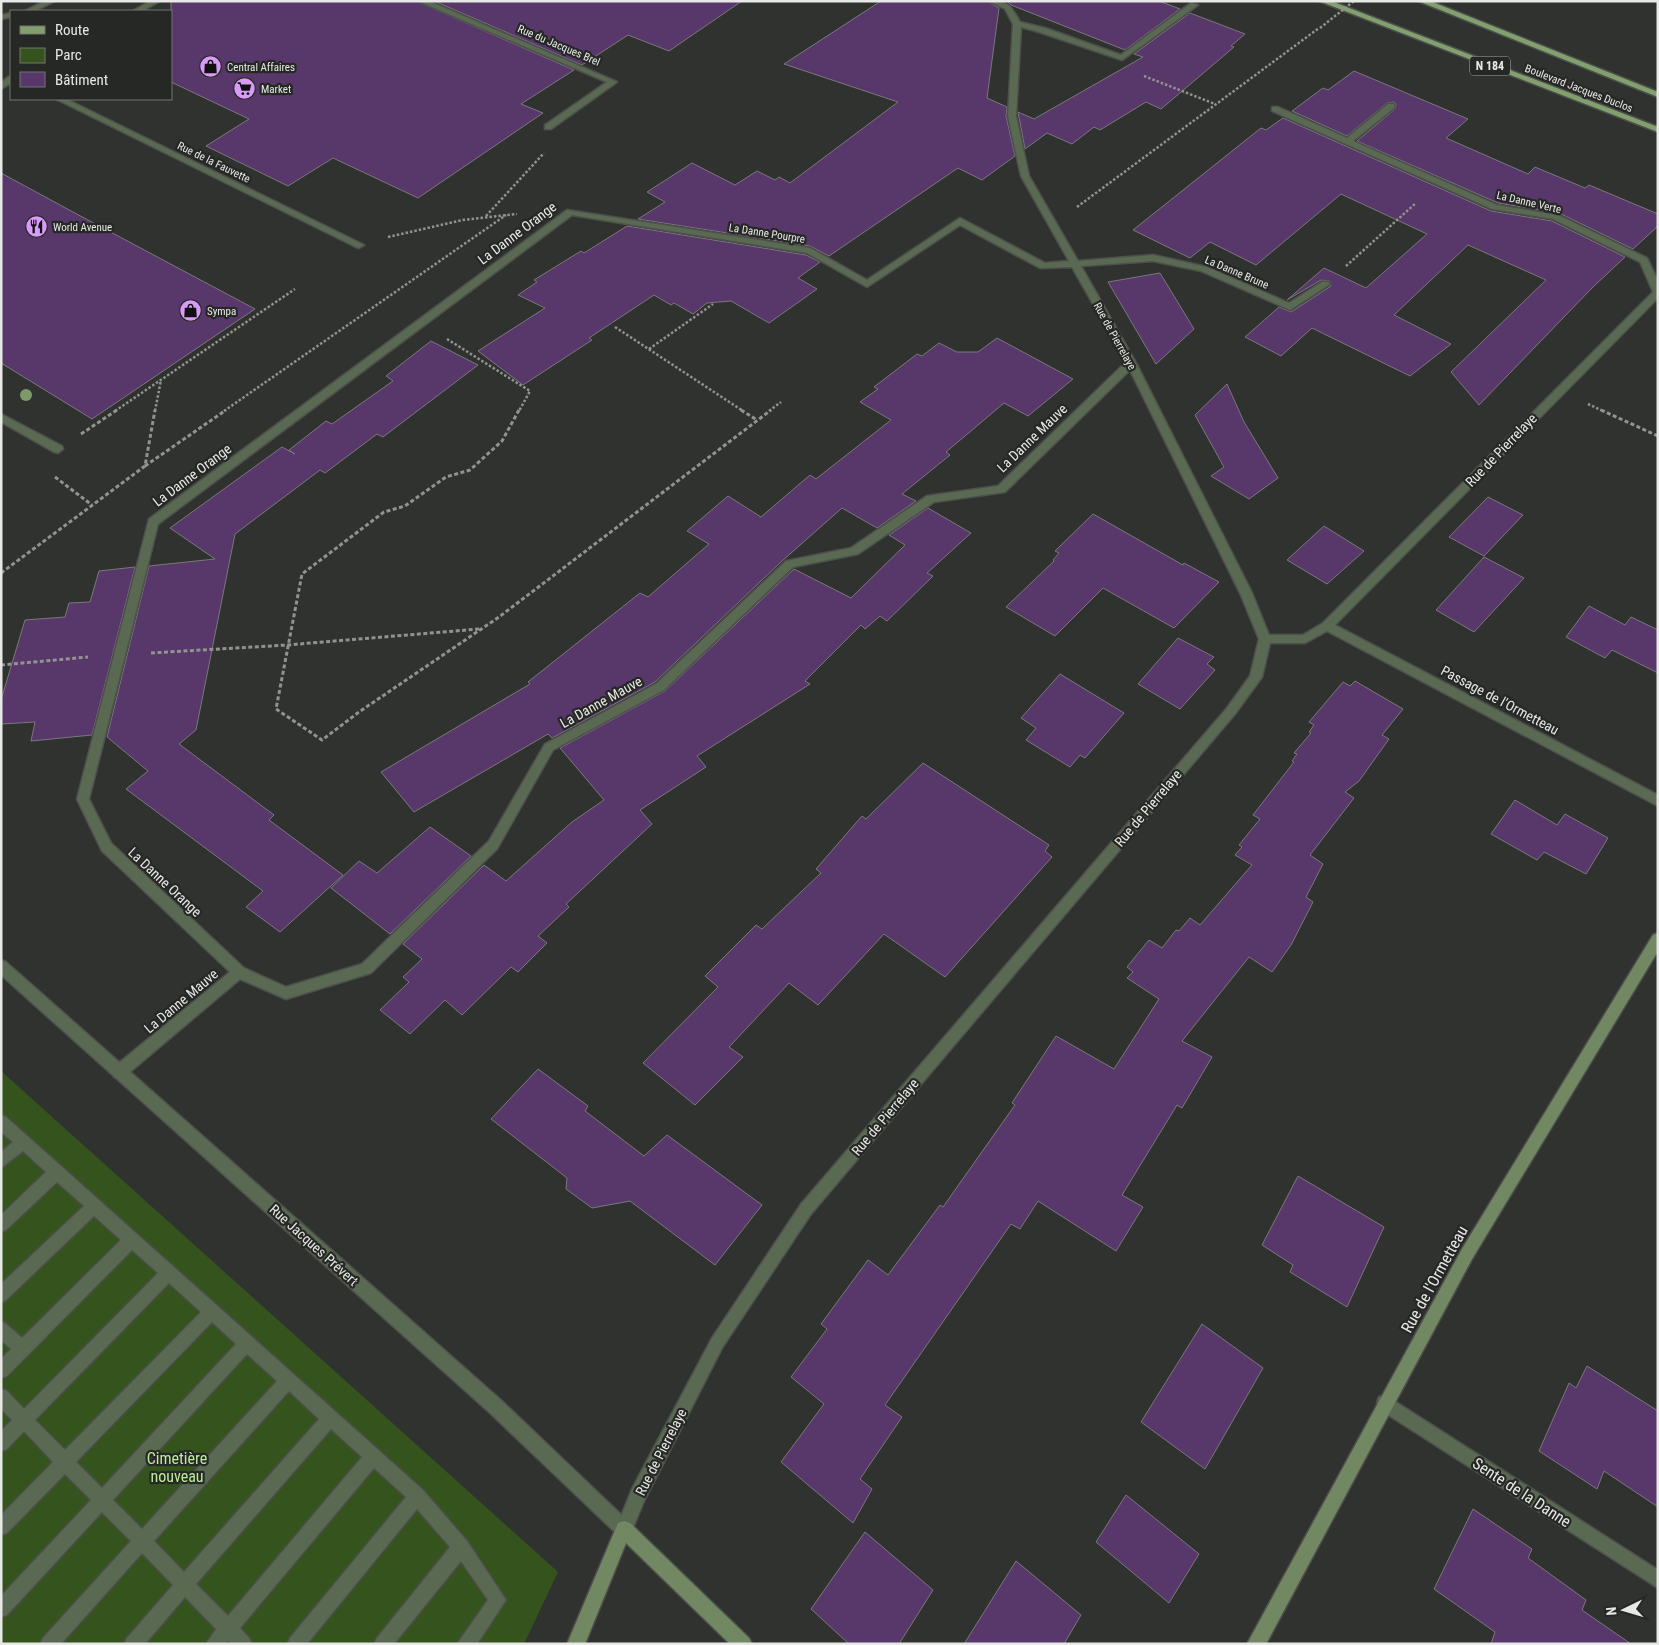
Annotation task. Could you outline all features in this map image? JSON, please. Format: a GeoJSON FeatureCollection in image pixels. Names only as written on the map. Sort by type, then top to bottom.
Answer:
{"type":"FeatureCollection","features":[{"type":"Feature","properties":{"kind":"main road","name":"Boulevard Jacques Duclos"},"geometry":{"type":"LineString","coordinates":[[1323,1],[1658,130]]}},
{"type":"Feature","properties":{"kind":"main road","name":"Boulevard Jacques Duclos"},"geometry":{"type":"LineString","coordinates":[[1422,1],[1658,95]]}},
{"type":"Feature","properties":{"kind":"street"},"geometry":{"type":"LineString","coordinates":[[31,10],[51,1]]}},
{"type":"Feature","properties":{"kind":"street"},"geometry":{"type":"LineString","coordinates":[[139,10],[156,1]]}},
{"type":"Feature","properties":{"kind":"street","name":"Rue du Jacques Brel"},"geometry":{"type":"LineString","coordinates":[[422,1],[613,82],[548,127]]}},
{"type":"Feature","properties":{"kind":"street"},"geometry":{"type":"LineString","coordinates":[[993,1],[1008,7],[1017,24],[1042,30],[1122,58],[1194,5]]}},
{"type":"Feature","properties":{"kind":"street","name":"Rue de Pierrelaye"},"geometry":{"type":"LineString","coordinates":[[576,1644],[638,1495],[717,1343],[806,1209],[1231,711],[1256,678],[1266,639],[1246,593],[1131,363],[1025,176],[1012,116],[1017,24]]}},
{"type":"Feature","properties":{"kind":"street","name":"Rue de la Fauvette"},"geometry":{"type":"LineString","coordinates":[[62,100],[359,245]]}},
{"type":"Feature","properties":{"kind":"street"},"geometry":{"type":"LineString","coordinates":[[1349,140],[1391,106]]}},
{"type":"Feature","properties":{"kind":"street","name":"La Danne Verte"},"geometry":{"type":"LineString","coordinates":[[1275,108],[1496,207],[1555,217],[1644,260],[1658,292]]}},
{"type":"Feature","properties":{"kind":"street","name":"La Danne Pourpre"},"geometry":{"type":"LineString","coordinates":[[570,212],[810,251],[867,284],[960,221],[1043,266],[1074,263]]}},
{"type":"Feature","properties":{"kind":"street","name":"La Danne Orange"},"geometry":{"type":"LineString","coordinates":[[239,972],[106,847],[83,799],[153,522],[570,212]]}},
{"type":"Feature","properties":{"kind":"street","name":"La Danne Brune"},"geometry":{"type":"LineString","coordinates":[[1074,263],[1153,258],[1204,269],[1290,307],[1324,284]]}},
{"type":"Feature","properties":{"kind":"street","name":"Rue de Pierrelaye"},"geometry":{"type":"LineString","coordinates":[[1266,639],[1305,639],[1328,626],[1559,390],[1658,292]]}},
{"type":"Feature","properties":{"kind":"street","name":"La Danne Mauve"},"geometry":{"type":"LineString","coordinates":[[119,1072],[239,972],[286,993],[366,969],[492,845],[550,747],[660,687],[790,564],[854,551],[931,498],[1001,489],[1131,363]]}},
{"type":"Feature","properties":{"kind":"street"},"geometry":{"type":"LineString","coordinates":[[1,417],[58,449]]}},
{"type":"Feature","properties":{"kind":"street","name":"Passage de l'Ormetteau"},"geometry":{"type":"LineString","coordinates":[[1328,626],[1658,801]]}},
{"type":"Feature","properties":{"kind":"street","name":"Rue de l'Ormetteau"},"geometry":{"type":"LineString","coordinates":[[1256,1644],[1467,1254],[1658,939]]}},
{"type":"Feature","properties":{"kind":"street","name":"Rue Jacques Prévert"},"geometry":{"type":"LineString","coordinates":[[1,966],[496,1407],[624,1528]]}},
{"type":"Feature","properties":{"kind":"street"},"geometry":{"type":"LineString","coordinates":[[1,1122],[417,1496],[461,1547],[498,1600],[466,1644]]}},
{"type":"Feature","properties":{"kind":"street"},"geometry":{"type":"LineString","coordinates":[[1,1161],[23,1142]]}},
{"type":"Feature","properties":{"kind":"street"},"geometry":{"type":"LineString","coordinates":[[1,1225],[56,1172]]}},
{"type":"Feature","properties":{"kind":"street"},"geometry":{"type":"LineString","coordinates":[[1,1295],[94,1206]]}},
{"type":"Feature","properties":{"kind":"street"},"geometry":{"type":"LineString","coordinates":[[1,1370],[132,1240]]}},
{"type":"Feature","properties":{"kind":"street"},"geometry":{"type":"LineString","coordinates":[[1,1443],[169,1273]]}},
{"type":"Feature","properties":{"kind":"street"},"geometry":{"type":"LineString","coordinates":[[1,1527],[212,1311]]}},
{"type":"Feature","properties":{"kind":"street"},"geometry":{"type":"LineString","coordinates":[[1,1329],[22,1349]]}},
{"type":"Feature","properties":{"kind":"street"},"geometry":{"type":"LineString","coordinates":[[1,1609],[247,1343]]}},
{"type":"Feature","properties":{"kind":"street"},"geometry":{"type":"LineString","coordinates":[[49,1644],[288,1380]]}},
{"type":"Feature","properties":{"kind":"street"},"geometry":{"type":"LineString","coordinates":[[1,1397],[243,1644]]}},
{"type":"Feature","properties":{"kind":"street","name":"Sente de la Danne"},"geometry":{"type":"LineString","coordinates":[[1386,1403],[1658,1580]]}},
{"type":"Feature","properties":{"kind":"street"},"geometry":{"type":"LineString","coordinates":[[133,1644],[331,1417]]}},
{"type":"Feature","properties":{"kind":"street"},"geometry":{"type":"LineString","coordinates":[[215,1644],[373,1457]]}},
{"type":"Feature","properties":{"kind":"street"},"geometry":{"type":"LineString","coordinates":[[296,1644],[417,1496]]}},
{"type":"Feature","properties":{"kind":"street"},"geometry":{"type":"LineString","coordinates":[[624,1528],[743,1644]]}},
{"type":"Feature","properties":{"kind":"street"},"geometry":{"type":"LineString","coordinates":[[383,1644],[461,1547]]}},
{"type":"Feature","properties":{"kind":"path"},"geometry":{"type":"LineString","coordinates":[[1053,224],[1354,1]]}},
{"type":"Feature","properties":{"kind":"path"},"geometry":{"type":"LineString","coordinates":[[1122,58],[1127,70],[1216,104]]}},
{"type":"Feature","properties":{"kind":"path"},"geometry":{"type":"LineString","coordinates":[[485,217],[558,138],[548,127]]}},
{"type":"Feature","properties":{"kind":"path"},"geometry":{"type":"LineString","coordinates":[[1324,284],[1440,182]]}},
{"type":"Feature","properties":{"kind":"path"},"geometry":{"type":"LineString","coordinates":[[359,245],[420,229],[485,217],[570,212]]}},
{"type":"Feature","properties":{"kind":"path"},"geometry":{"type":"LineString","coordinates":[[1,573],[145,466],[506,215]]}},
{"type":"Feature","properties":{"kind":"path"},"geometry":{"type":"LineString","coordinates":[[92,505],[44,469],[58,449],[295,289]]}},
{"type":"Feature","properties":{"kind":"path"},"geometry":{"type":"LineString","coordinates":[[649,349],[713,304]]}},
{"type":"Feature","properties":{"kind":"path"},"geometry":{"type":"LineString","coordinates":[[420,323],[530,391],[502,441],[470,470],[446,477],[406,506],[384,512],[302,574],[276,709],[322,740],[359,712],[482,629],[781,402]]}},
{"type":"Feature","properties":{"kind":"path"},"geometry":{"type":"LineString","coordinates":[[615,326],[757,420]]}},
{"type":"Feature","properties":{"kind":"path"},"geometry":{"type":"LineString","coordinates":[[145,466],[161,380]]}},
{"type":"Feature","properties":{"kind":"path"},"geometry":{"type":"LineString","coordinates":[[1559,390],[1658,436]]}},
{"type":"Feature","properties":{"kind":"path"},"geometry":{"type":"LineString","coordinates":[[1,665],[482,629]]}},
{"type":"Feature","properties":{"kind":"green space","name":"Cimetière nouveau"},"geometry":{"type":"Polygon","coordinates":[[[1,1071],[558,1572],[524,1644],[1,1644],[1,1071]]]}},
{"type":"Feature","properties":{"kind":"building"},"geometry":{"type":"Polygon","coordinates":[[[171,1],[416,1],[574,70],[521,104],[543,113],[418,198],[333,158],[288,186],[206,146],[249,119],[172,82],[171,1]]]}},
{"type":"Feature","properties":{"kind":"building"},"geometry":{"type":"Polygon","coordinates":[[[434,1],[742,1],[669,51],[628,35],[582,65],[434,1]]]}},
{"type":"Feature","properties":{"kind":"building"},"geometry":{"type":"Polygon","coordinates":[[[881,1],[987,1],[999,8],[987,98],[1007,107],[1006,116],[1015,156],[982,180],[958,168],[829,256],[810,246],[638,219],[665,202],[647,192],[692,163],[735,185],[757,171],[775,180],[779,177],[790,183],[898,102],[784,64],[881,1]]]}},
{"type":"Feature","properties":{"kind":"building"},"geometry":{"type":"Polygon","coordinates":[[[1007,1],[1159,1],[1180,9],[1125,50],[1011,5],[1007,1]]]}},
{"type":"Feature","properties":{"kind":"building"},"geometry":{"type":"Polygon","coordinates":[[[1190,13],[1245,34],[1231,46],[1234,47],[1161,109],[1146,102],[1100,130],[1094,127],[1072,144],[1047,133],[1025,149],[1018,112],[1034,119],[1143,57],[1134,54],[1190,13]]]}},
{"type":"Feature","properties":{"kind":"building"},"geometry":{"type":"Polygon","coordinates":[[[1354,71],[1468,119],[1446,138],[1528,174],[1535,167],[1585,188],[1589,185],[1658,214],[1658,226],[1633,249],[1559,213],[1498,203],[1357,141],[1395,109],[1396,104],[1394,102],[1387,103],[1347,136],[1292,111],[1323,88],[1328,90],[1354,71]]]}},
{"type":"Feature","properties":{"kind":"building"},"geometry":{"type":"Polygon","coordinates":[[[1283,118],[1491,211],[1552,221],[1625,257],[1592,288],[1479,405],[1451,372],[1546,280],[1468,245],[1394,315],[1451,344],[1410,376],[1312,328],[1281,356],[1245,337],[1279,307],[1291,312],[1331,286],[1329,281],[1321,280],[1287,300],[1324,268],[1366,288],[1427,234],[1341,194],[1256,265],[1210,242],[1190,258],[1133,230],[1261,128],[1266,130],[1283,118]]]}},
{"type":"Feature","properties":{"kind":"building"},"geometry":{"type":"Polygon","coordinates":[[[1,173],[255,309],[92,419],[1,363],[1,173]]]}},
{"type":"Feature","properties":{"kind":"building"},"geometry":{"type":"Polygon","coordinates":[[[627,226],[806,255],[820,262],[798,278],[817,289],[769,323],[731,301],[707,303],[693,314],[674,303],[671,305],[654,295],[589,338],[592,340],[523,385],[478,351],[545,308],[518,295],[537,282],[534,280],[581,251],[584,253],[627,226]]]}},
{"type":"Feature","properties":{"kind":"building"},"geometry":{"type":"Polygon","coordinates":[[[1160,273],[1194,329],[1156,364],[1108,282],[1160,273]]]}},
{"type":"Feature","properties":{"kind":"building"},"geometry":{"type":"Polygon","coordinates":[[[997,338],[1073,379],[1028,416],[1004,403],[946,452],[950,455],[902,494],[916,501],[877,528],[842,508],[782,561],[655,682],[552,738],[548,734],[414,812],[381,772],[530,684],[528,682],[640,593],[648,597],[709,544],[687,531],[728,496],[761,517],[810,475],[816,479],[891,420],[860,402],[878,389],[874,387],[917,354],[922,356],[939,343],[957,352],[978,352],[997,338]]]}},
{"type":"Feature","properties":{"kind":"building"},"geometry":{"type":"Polygon","coordinates":[[[431,341],[478,365],[383,437],[377,434],[325,473],[320,470],[235,534],[196,730],[179,744],[274,815],[269,820],[343,875],[280,932],[246,907],[263,891],[126,789],[148,771],[107,737],[149,566],[215,559],[170,528],[282,447],[295,454],[289,450],[326,421],[332,424],[393,381],[386,376],[431,341]]]}},
{"type":"Feature","properties":{"kind":"building"},"geometry":{"type":"Polygon","coordinates":[[[1227,384],[1244,422],[1278,478],[1249,499],[1211,476],[1224,467],[1195,415],[1227,384]]]}},
{"type":"Feature","properties":{"kind":"building"},"geometry":{"type":"Polygon","coordinates":[[[1488,497],[1523,515],[1484,556],[1449,537],[1488,497]]]}},
{"type":"Feature","properties":{"kind":"building"},"geometry":{"type":"Polygon","coordinates":[[[928,508],[971,533],[927,573],[933,576],[887,621],[880,616],[865,629],[861,625],[805,681],[810,684],[697,756],[706,767],[640,810],[652,824],[566,904],[569,907],[538,936],[547,943],[518,972],[511,967],[462,1015],[445,1000],[410,1034],[380,1010],[409,982],[403,977],[422,959],[403,944],[484,865],[506,881],[572,822],[604,800],[560,748],[665,691],[794,569],[851,598],[905,545],[889,535],[928,508]]]}},
{"type":"Feature","properties":{"kind":"building"},"geometry":{"type":"Polygon","coordinates":[[[1093,514],[1183,565],[1184,563],[1219,582],[1174,628],[1103,588],[1055,636],[1006,607],[1054,561],[1059,553],[1055,551],[1093,514]]]}},
{"type":"Feature","properties":{"kind":"building"},"geometry":{"type":"Polygon","coordinates":[[[1324,526],[1364,551],[1327,584],[1287,560],[1324,526]]]}},
{"type":"Feature","properties":{"kind":"building"},"geometry":{"type":"Polygon","coordinates":[[[1484,557],[1524,578],[1474,632],[1436,610],[1484,557]]]}},
{"type":"Feature","properties":{"kind":"building"},"geometry":{"type":"Polygon","coordinates":[[[135,567],[92,735],[31,741],[35,722],[1,724],[1,700],[25,620],[65,617],[69,603],[90,602],[99,571],[135,567]]]}},
{"type":"Feature","properties":{"kind":"building"},"geometry":{"type":"Polygon","coordinates":[[[1589,606],[1625,625],[1631,617],[1658,630],[1658,673],[1612,650],[1605,658],[1566,637],[1589,606]]]}},
{"type":"Feature","properties":{"kind":"building"},"geometry":{"type":"Polygon","coordinates":[[[1178,638],[1214,657],[1207,664],[1215,670],[1180,709],[1138,684],[1178,638]]]}},
{"type":"Feature","properties":{"kind":"building"},"geometry":{"type":"Polygon","coordinates":[[[1060,674],[1124,713],[1085,758],[1080,755],[1070,767],[1026,740],[1036,728],[1021,718],[1060,674]]]}},
{"type":"Feature","properties":{"kind":"building"},"geometry":{"type":"Polygon","coordinates":[[[1355,681],[1403,709],[1382,735],[1389,739],[1359,781],[1345,792],[1354,798],[1310,855],[1323,864],[1306,897],[1313,902],[1291,945],[1272,972],[1249,957],[1182,1041],[1212,1057],[1182,1108],[1177,1105],[1122,1195],[1143,1207],[1116,1251],[1038,1201],[1020,1229],[1011,1224],[885,1405],[902,1417],[860,1479],[872,1489],[853,1523],[781,1462],[824,1404],[791,1377],[827,1329],[821,1324],[868,1260],[888,1275],[940,1205],[943,1207],[1015,1105],[1012,1103],[1056,1036],[1114,1069],[1159,999],[1127,978],[1133,972],[1127,967],[1149,940],[1162,948],[1176,930],[1179,931],[1190,918],[1200,925],[1252,865],[1235,855],[1242,847],[1239,845],[1260,819],[1253,815],[1294,762],[1292,761],[1297,754],[1294,753],[1311,733],[1309,732],[1314,725],[1309,722],[1343,682],[1350,686],[1355,681]]]}},
{"type":"Feature","properties":{"kind":"building"},"geometry":{"type":"Polygon","coordinates":[[[923,763],[1049,845],[1045,851],[1052,857],[945,977],[884,934],[818,1005],[789,983],[729,1047],[743,1057],[695,1105],[643,1063],[718,987],[705,976],[756,925],[762,929],[821,873],[816,869],[862,816],[866,819],[923,763]]]}},
{"type":"Feature","properties":{"kind":"building"},"geometry":{"type":"Polygon","coordinates":[[[1515,800],[1557,825],[1565,814],[1608,838],[1586,874],[1544,852],[1537,860],[1491,834],[1515,800]]]}},
{"type":"Feature","properties":{"kind":"building"},"geometry":{"type":"Polygon","coordinates":[[[430,827],[471,856],[390,934],[331,888],[359,861],[377,873],[430,827]]]}},
{"type":"Feature","properties":{"kind":"building"},"geometry":{"type":"Polygon","coordinates":[[[538,1069],[588,1106],[585,1111],[644,1156],[667,1135],[762,1205],[715,1265],[630,1201],[592,1208],[566,1189],[567,1178],[491,1119],[538,1069]]]}},
{"type":"Feature","properties":{"kind":"building"},"geometry":{"type":"Polygon","coordinates":[[[1298,1176],[1384,1227],[1347,1307],[1290,1272],[1293,1265],[1262,1245],[1298,1176]]]}},
{"type":"Feature","properties":{"kind":"building"},"geometry":{"type":"Polygon","coordinates":[[[1202,1324],[1263,1368],[1205,1469],[1141,1422],[1202,1324]]]}},
{"type":"Feature","properties":{"kind":"building"},"geometry":{"type":"Polygon","coordinates":[[[1587,1366],[1658,1411],[1658,1507],[1604,1471],[1597,1489],[1539,1451],[1569,1383],[1576,1388],[1587,1366]]]}},
{"type":"Feature","properties":{"kind":"building"},"geometry":{"type":"Polygon","coordinates":[[[1126,1495],[1199,1554],[1169,1603],[1096,1542],[1126,1495]]]}},
{"type":"Feature","properties":{"kind":"building"},"geometry":{"type":"Polygon","coordinates":[[[1473,1509],[1532,1549],[1528,1558],[1586,1600],[1582,1610],[1631,1644],[1491,1644],[1495,1632],[1434,1589],[1473,1509]]]}},
{"type":"Feature","properties":{"kind":"building"},"geometry":{"type":"Polygon","coordinates":[[[865,1532],[933,1590],[899,1644],[849,1644],[811,1609],[865,1532]]]}},
{"type":"Feature","properties":{"kind":"building"},"geometry":{"type":"Polygon","coordinates":[[[1016,1561],[1081,1615],[1064,1644],[964,1644],[1016,1561]]]}},
{"type":"Feature","properties":{"kind":"place","name":"Central Affaires"},"geometry":{"type":"Point","coordinates":[211,67]}},
{"type":"Feature","properties":{"kind":"place","name":"Market"},"geometry":{"type":"Point","coordinates":[245,89]}},
{"type":"Feature","properties":{"kind":"place","name":"World Avenue"},"geometry":{"type":"Point","coordinates":[37,227]}},
{"type":"Feature","properties":{"kind":"place","name":"Sympa"},"geometry":{"type":"Point","coordinates":[191,311]}}]}
